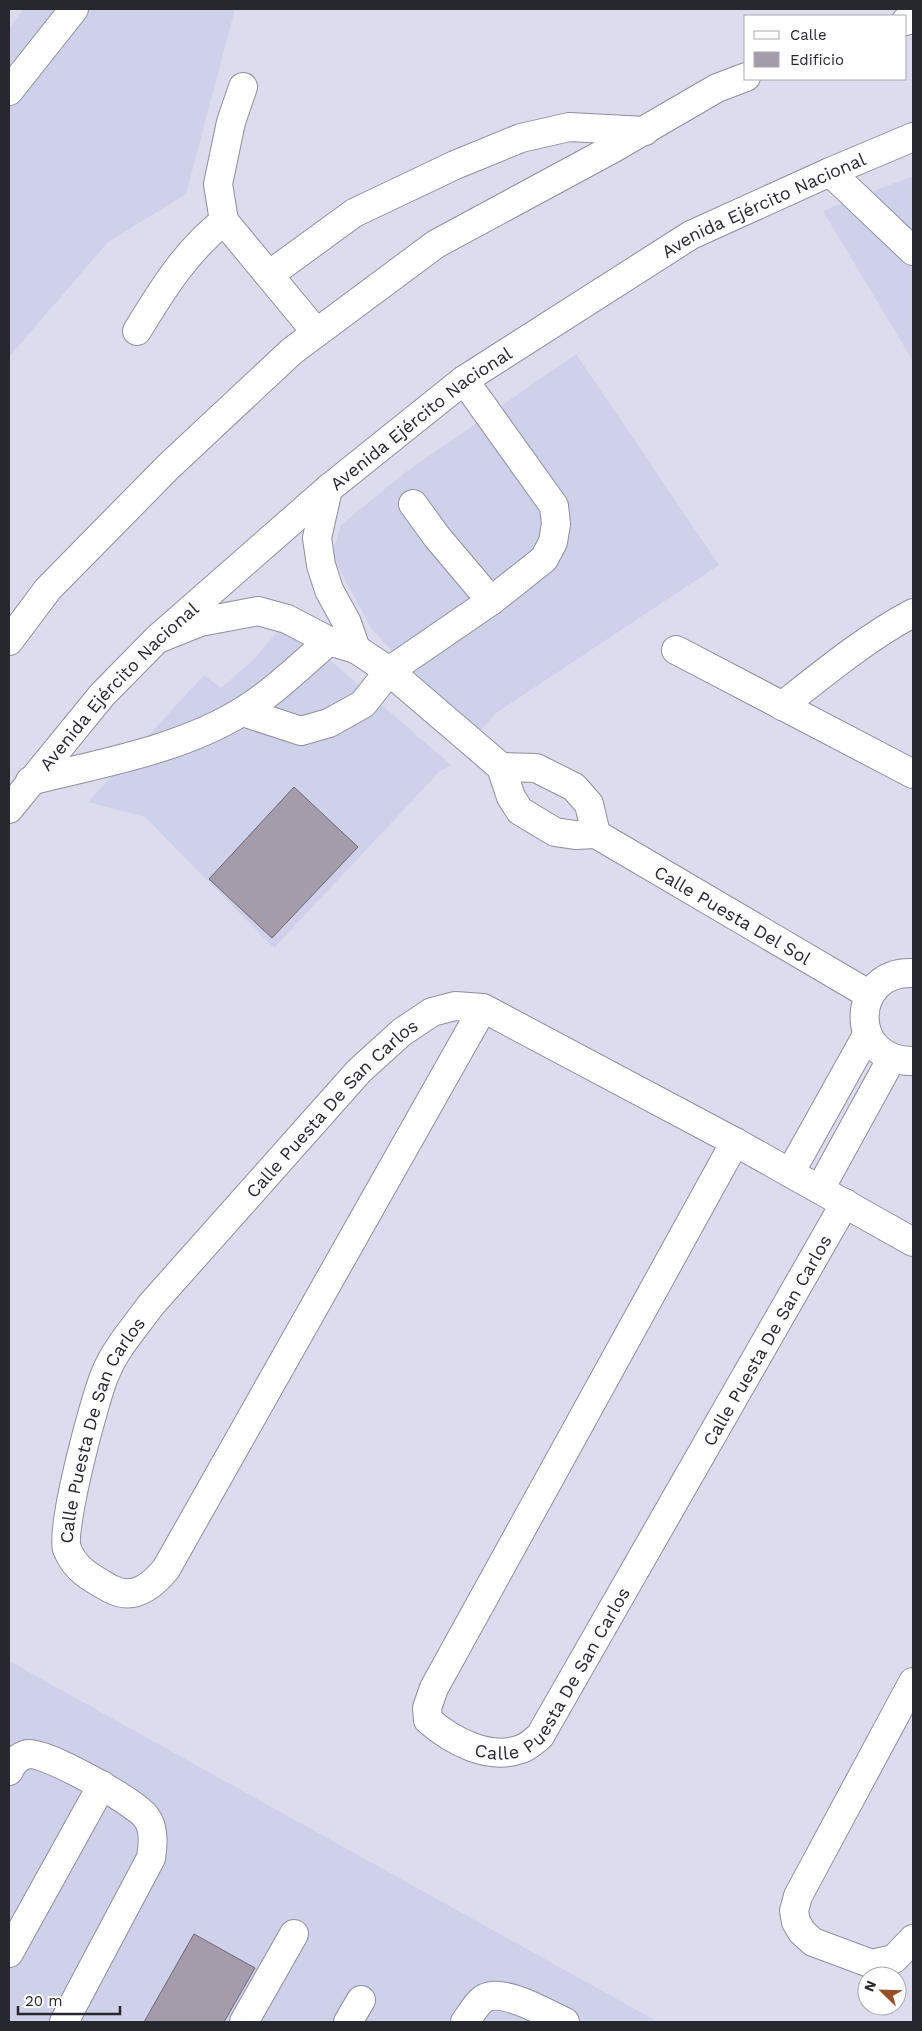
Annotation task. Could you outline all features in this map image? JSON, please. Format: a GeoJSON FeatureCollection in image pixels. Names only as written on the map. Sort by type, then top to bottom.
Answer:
{"type":"FeatureCollection","features":[{"type":"Feature","properties":{"kind":"street"},"geometry":{"type":"LineString","coordinates":[[9,92],[74,9]]}},
{"type":"Feature","properties":{"kind":"street"},"geometry":{"type":"LineString","coordinates":[[9,641],[48,589],[168,467],[292,351],[316,332],[436,244],[645,131],[717,88],[744,78]]}},
{"type":"Feature","properties":{"kind":"street"},"geometry":{"type":"LineString","coordinates":[[242,87],[231,122],[218,184],[224,221],[316,332]]}},
{"type":"Feature","properties":{"kind":"street"},"geometry":{"type":"LineString","coordinates":[[268,275],[354,213],[455,165],[521,138],[568,127],[645,131]]}},
{"type":"Feature","properties":{"kind":"street","name":"Avenida Ejército Nacional"},"geometry":{"type":"LineString","coordinates":[[9,808],[102,696],[158,638],[328,489],[464,380],[691,235],[830,172],[911,142]]}},
{"type":"Feature","properties":{"kind":"street"},"geometry":{"type":"LineString","coordinates":[[830,172],[913,251]]}},
{"type":"Feature","properties":{"kind":"street"},"geometry":{"type":"LineString","coordinates":[[137,331],[172,275],[201,240],[224,221]]}},
{"type":"Feature","properties":{"kind":"street"},"geometry":{"type":"LineString","coordinates":[[243,712],[301,731],[328,723],[363,704],[389,671],[491,601],[544,559],[553,542],[556,524],[554,506],[464,380]]}},
{"type":"Feature","properties":{"kind":"street"},"geometry":{"type":"LineString","coordinates":[[328,489],[317,538],[320,566],[329,590],[347,623],[356,649]]}},
{"type":"Feature","properties":{"kind":"street"},"geometry":{"type":"LineString","coordinates":[[413,504],[437,538],[491,601]]}},
{"type":"Feature","properties":{"kind":"street"},"geometry":{"type":"LineString","coordinates":[[158,638],[200,622],[258,611],[287,619],[329,642],[356,649],[389,671],[501,767],[511,797],[520,811],[555,832],[575,835],[596,834],[589,804],[574,786],[536,768],[501,767]]}},
{"type":"Feature","properties":{"kind":"street"},"geometry":{"type":"LineString","coordinates":[[782,706],[830,668],[913,612]]}},
{"type":"Feature","properties":{"kind":"street"},"geometry":{"type":"LineString","coordinates":[[30,781],[168,745],[207,730],[243,712],[329,642]]}},
{"type":"Feature","properties":{"kind":"street"},"geometry":{"type":"LineString","coordinates":[[676,650],[913,774]]}},
{"type":"Feature","properties":{"kind":"street","name":"Calle Puesta Del Sol"},"geometry":{"type":"LineString","coordinates":[[596,834],[870,995]]}},
{"type":"Feature","properties":{"kind":"street"},"geometry":{"type":"LineString","coordinates":[[820,1189],[903,1059],[875,1047],[868,1035],[864,1022],[865,1008],[870,995],[878,984],[910,966]]}},
{"type":"Feature","properties":{"kind":"street","name":"Calle Puesta De San Carlos"},"geometry":{"type":"LineString","coordinates":[[483,1008],[166,1569],[155,1582],[139,1592],[120,1594],[88,1576],[74,1563],[67,1548],[66,1527],[94,1402],[106,1371],[123,1342],[150,1306],[359,1071],[402,1032],[432,1012],[455,1006],[483,1008],[736,1142],[913,1242]]}},
{"type":"Feature","properties":{"kind":"street"},"geometry":{"type":"LineString","coordinates":[[790,1173],[868,1035]]}},
{"type":"Feature","properties":{"kind":"street","name":"Calle Puesta De San Carlos"},"geometry":{"type":"LineString","coordinates":[[736,1142],[434,1688],[427,1708],[428,1720],[442,1732],[480,1750],[504,1753],[523,1749],[540,1736],[845,1203]]}},
{"type":"Feature","properties":{"kind":"street"},"geometry":{"type":"LineString","coordinates":[[913,1682],[798,1896],[794,1910],[796,1922],[813,1942],[872,1964],[894,1959],[913,1939]]}},
{"type":"Feature","properties":{"kind":"street"},"geometry":{"type":"LineString","coordinates":[[9,1771],[18,1758],[28,1754],[41,1755],[102,1785],[146,1817],[153,1843],[151,1858],[64,2022]]}},
{"type":"Feature","properties":{"kind":"street"},"geometry":{"type":"LineString","coordinates":[[9,1953],[102,1785]]}},
{"type":"Feature","properties":{"kind":"street"},"geometry":{"type":"LineString","coordinates":[[244,2022],[294,1934]]}},
{"type":"Feature","properties":{"kind":"street"},"geometry":{"type":"LineString","coordinates":[[465,2022],[484,1998],[497,1995],[517,2000],[565,2022]]}},
{"type":"Feature","properties":{"kind":"shaded area"},"geometry":{"type":"Polygon","coordinates":[[[24,9],[235,9],[186,194],[108,242],[9,357],[9,28],[24,9]]]}},
{"type":"Feature","properties":{"kind":"shaded area"},"geometry":{"type":"Polygon","coordinates":[[[913,176],[913,361],[823,211],[913,176]]]}},
{"type":"Feature","properties":{"kind":"shaded area"},"geometry":{"type":"Polygon","coordinates":[[[576,354],[719,565],[496,713],[481,730],[423,686],[371,628],[332,555],[341,525],[403,474],[576,354]]]}},
{"type":"Feature","properties":{"kind":"shaded area"},"geometry":{"type":"Polygon","coordinates":[[[279,630],[301,635],[451,765],[439,772],[274,948],[145,817],[88,802],[204,675],[221,688],[252,661],[279,630]]]}},
{"type":"Feature","properties":{"kind":"shaded area"},"geometry":{"type":"Polygon","coordinates":[[[9,1661],[658,2022],[9,2022],[9,1661]]]}},
{"type":"Feature","properties":{"kind":"building"},"geometry":{"type":"Polygon","coordinates":[[[294,787],[358,847],[272,938],[209,879],[294,787]]]}},
{"type":"Feature","properties":{"kind":"building"},"geometry":{"type":"Polygon","coordinates":[[[194,1934],[255,1968],[224,2022],[144,2022],[194,1934]]]}}]}
